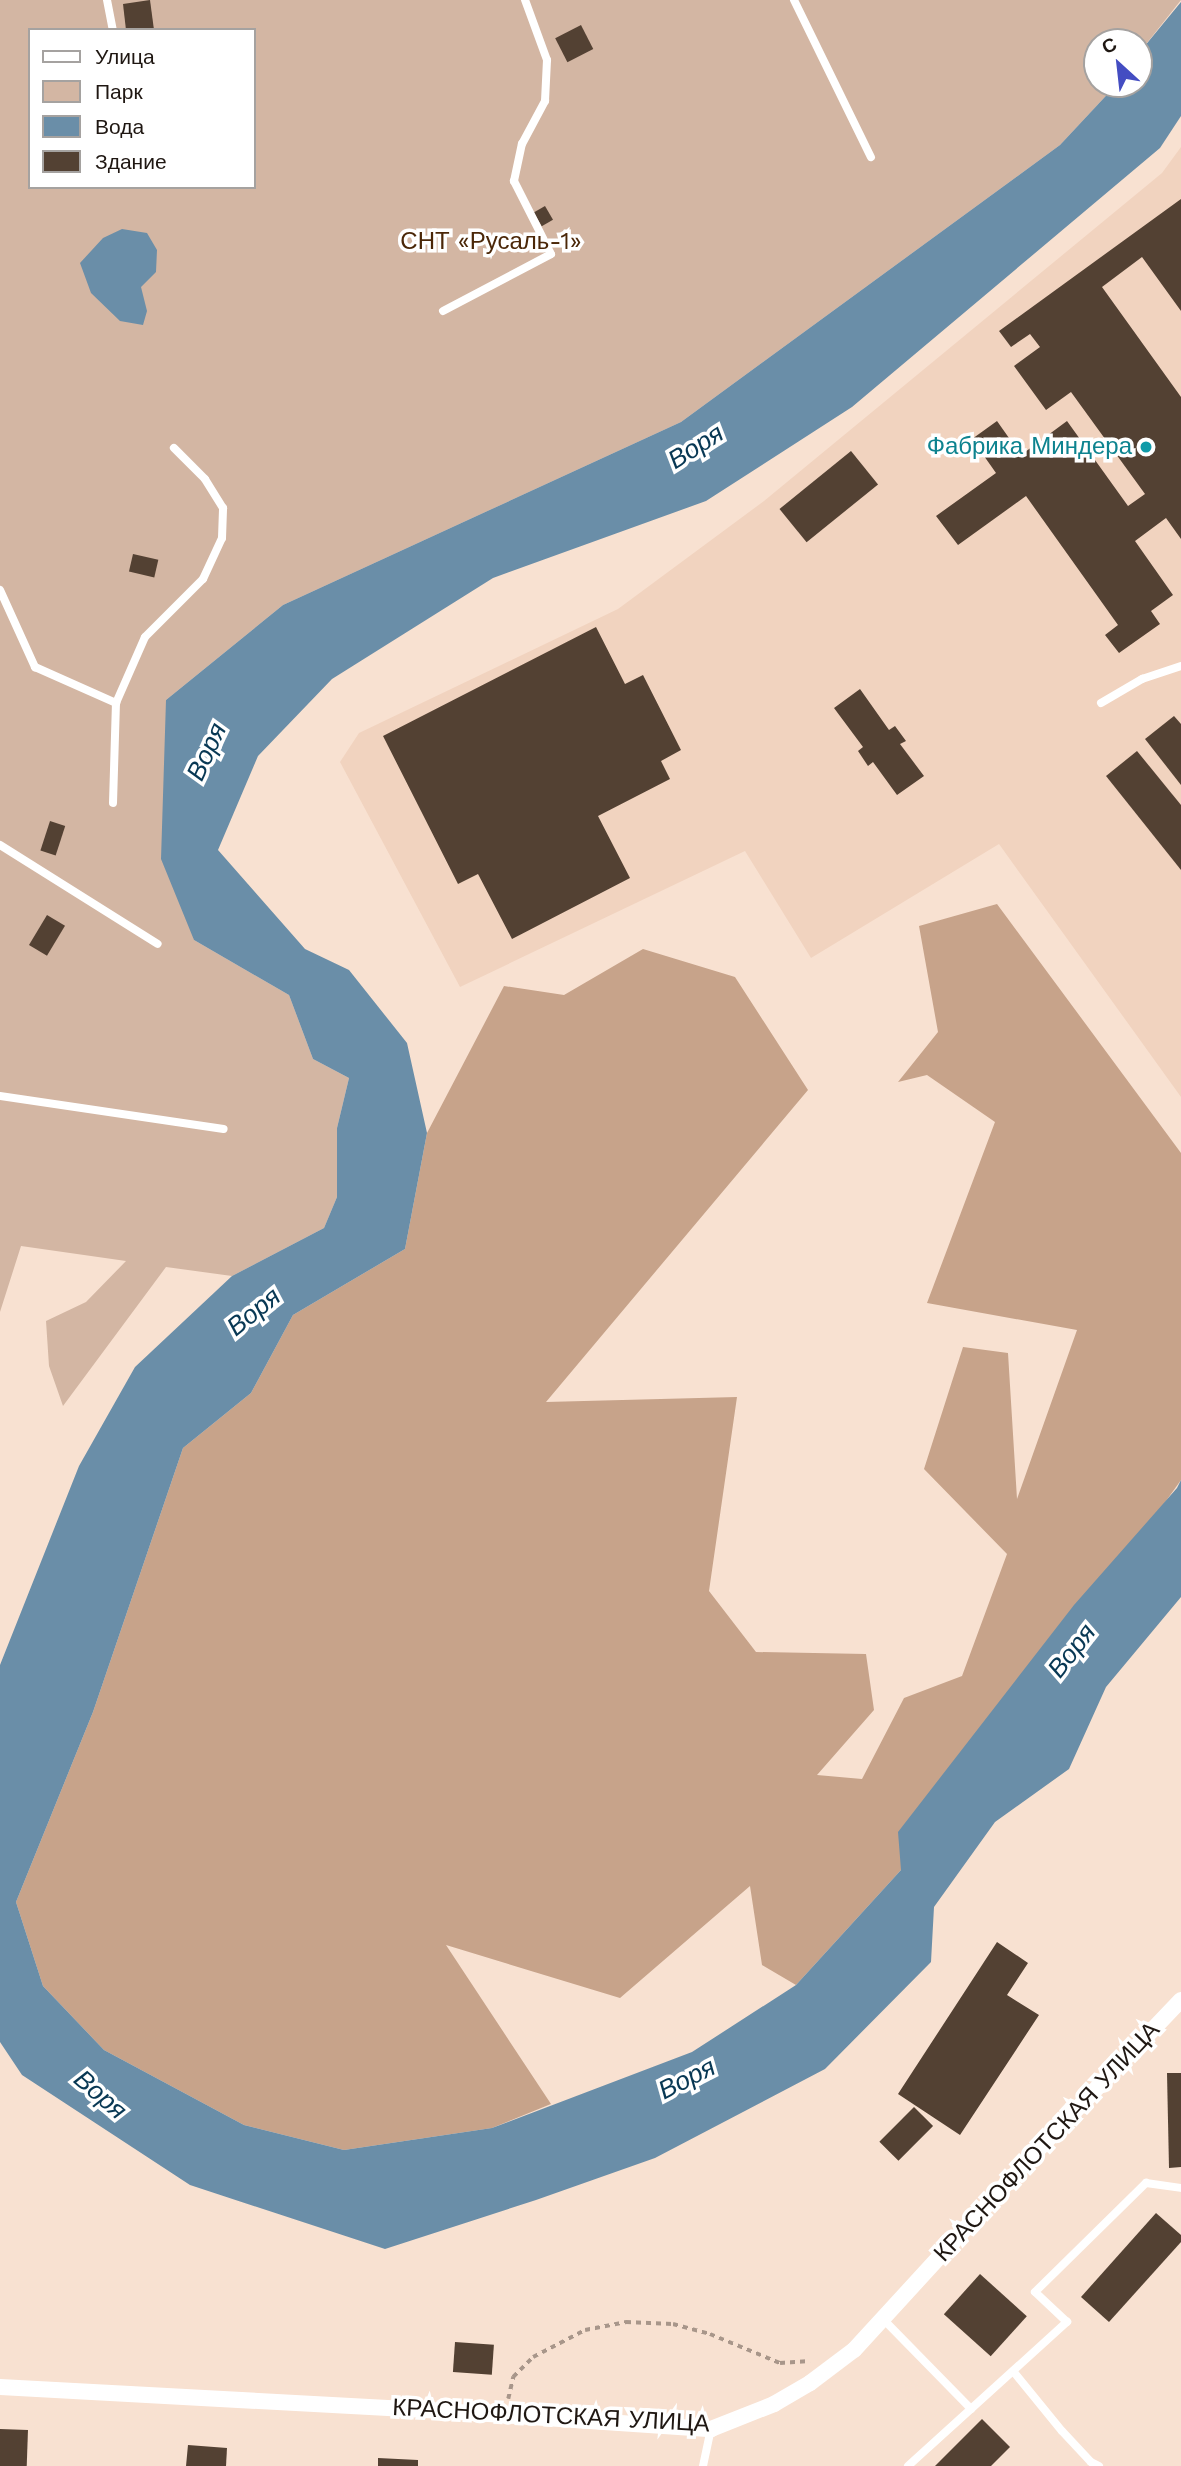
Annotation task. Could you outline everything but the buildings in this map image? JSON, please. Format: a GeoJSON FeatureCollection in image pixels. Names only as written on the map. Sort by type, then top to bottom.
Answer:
{"type":"FeatureCollection","features":[{"type":"Feature","properties":{"kind":"street","name":"КРАСНОФЛОТСКАЯ УЛИЦА"},"geometry":{"type":"LineString","coordinates":[[0,2387],[711,2429],[774,2404],[810,2383],[853,2350],[1181,2000]]}},
{"type":"Feature","properties":{"kind":"lane"},"geometry":{"type":"LineString","coordinates":[[107,0],[113,28]]}},
{"type":"Feature","properties":{"kind":"lane"},"geometry":{"type":"LineString","coordinates":[[443,310],[551,254],[514,181],[522,144],[545,101],[547,60],[525,0]]}},
{"type":"Feature","properties":{"kind":"lane"},"geometry":{"type":"LineString","coordinates":[[794,0],[871,157]]}},
{"type":"Feature","properties":{"kind":"lane"},"geometry":{"type":"LineString","coordinates":[[113,803],[116,703],[145,637],[203,579],[222,538],[223,509],[205,479],[174,448]]}},
{"type":"Feature","properties":{"kind":"lane"},"geometry":{"type":"LineString","coordinates":[[0,590],[19,638],[35,667],[116,703]]}},
{"type":"Feature","properties":{"kind":"lane"},"geometry":{"type":"LineString","coordinates":[[1101,703],[1142,679],[1181,666]]}},
{"type":"Feature","properties":{"kind":"lane"},"geometry":{"type":"LineString","coordinates":[[0,845],[159,944]]}},
{"type":"Feature","properties":{"kind":"lane"},"geometry":{"type":"LineString","coordinates":[[0,1096],[224,1129]]}},
{"type":"Feature","properties":{"kind":"lane"},"geometry":{"type":"LineString","coordinates":[[908,2466],[1067,2322],[1035,2292],[1146,2183],[1181,2188]]}},
{"type":"Feature","properties":{"kind":"lane"},"geometry":{"type":"LineString","coordinates":[[883,2319],[971,2409]]}},
{"type":"Feature","properties":{"kind":"lane"},"geometry":{"type":"LineString","coordinates":[[1013,2371],[1062,2431],[1091,2462],[1099,2466]]}},
{"type":"Feature","properties":{"kind":"lane"},"geometry":{"type":"LineString","coordinates":[[703,2466],[711,2429]]}},
{"type":"Feature","properties":{"kind":"path"},"geometry":{"type":"LineString","coordinates":[[504,2415],[513,2377],[533,2357],[585,2330],[626,2322],[673,2324],[710,2334],[780,2363],[818,2359]]}},
{"type":"Feature","properties":{"kind":"shaded area"},"geometry":{"type":"Polygon","coordinates":[[[1181,147],[1181,1097],[999,844],[811,958],[745,851],[460,987],[340,762],[359,733],[618,609],[764,501],[1162,173],[1181,147]]]}},
{"type":"Feature","properties":{"kind":"shaded area"},"geometry":{"type":"Polygon","coordinates":[[[997,904],[1181,1153],[1181,1480],[901,1870],[796,1985],[762,1965],[750,1886],[620,1998],[446,1945],[551,2104],[492,2128],[344,2150],[244,2125],[104,2050],[43,1986],[16,1902],[93,1712],[183,1448],[251,1393],[293,1315],[405,1249],[427,1133],[504,986],[564,995],[643,949],[735,977],[808,1090],[546,1402],[737,1397],[709,1591],[756,1652],[866,1654],[874,1710],[817,1775],[862,1779],[904,1698],[962,1676],[1007,1554],[924,1469],[963,1347],[1008,1353],[1017,1499],[1077,1330],[927,1303],[995,1122],[927,1075],[898,1082],[938,1032],[919,926],[997,904]]]}},
{"type":"Feature","properties":{"kind":"green space","name":"СНТ «Русаль-1»"},"geometry":{"type":"Polygon","coordinates":[[[0,0],[1181,0],[1153,35],[1153,28],[1083,28],[1083,98],[1104,98],[1060,145],[681,422],[283,605],[166,700],[194,940],[289,995],[313,1059],[349,1078],[337,1128],[337,1197],[324,1228],[232,1276],[166,1267],[63,1406],[49,1366],[46,1321],[86,1302],[126,1261],[21,1246],[0,1312],[0,0]]]}},
{"type":"Feature","properties":{"kind":"water","name":"Воря"},"geometry":{"type":"Polygon","coordinates":[[[1181,2],[1181,116],[1160,148],[852,407],[706,501],[493,578],[332,679],[258,756],[218,850],[305,949],[349,970],[407,1043],[427,1133],[405,1249],[293,1315],[251,1393],[183,1448],[93,1712],[16,1902],[43,1986],[104,2050],[244,2125],[344,2150],[492,2128],[692,2052],[796,1985],[901,1870],[898,1832],[1074,1605],[1177,1488],[1181,1480],[1181,1597],[1106,1687],[1069,1769],[995,1822],[934,1907],[931,1962],[825,2069],[655,2158],[385,2249],[190,2185],[22,2075],[0,2042],[0,1665],[79,1466],[135,1367],[232,1276],[324,1228],[337,1197],[337,1128],[349,1078],[313,1059],[289,995],[194,940],[161,859],[166,700],[283,605],[681,422],[1060,145],[1104,98],[1153,98],[1153,36],[1181,2]]]}},
{"type":"Feature","properties":{"kind":"water"},"geometry":{"type":"Polygon","coordinates":[[[122,229],[147,233],[157,250],[156,272],[141,287],[147,311],[143,325],[120,321],[91,293],[80,263],[103,238],[122,229]]]}},
{"type":"Feature","properties":{"kind":"place","name":"Фабрика Миндера"},"geometry":{"type":"Point","coordinates":[1146,447]}}]}
